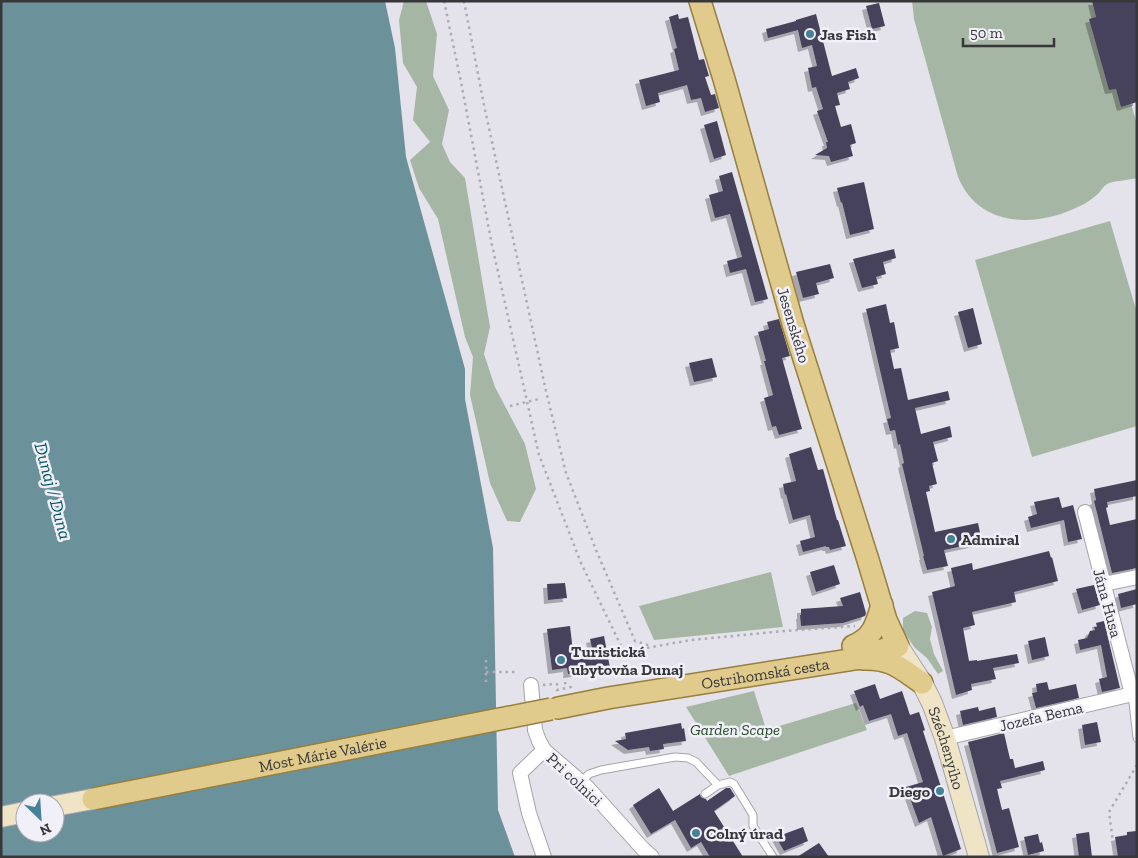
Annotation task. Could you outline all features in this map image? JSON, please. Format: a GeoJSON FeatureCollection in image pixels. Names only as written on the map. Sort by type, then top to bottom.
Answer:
{"type":"FeatureCollection","features":[{"type":"Feature","properties":{"kind":"main road","name":"Jesenského"},"geometry":{"type":"LineString","coordinates":[[700,1],[793,324],[882,605],[890,648]]}},
{"type":"Feature","properties":{"kind":"main road"},"geometry":{"type":"LineString","coordinates":[[854,652],[873,631],[882,605]]}},
{"type":"Feature","properties":{"kind":"main road"},"geometry":{"type":"LineString","coordinates":[[854,652],[890,648]]}},
{"type":"Feature","properties":{"kind":"main road"},"geometry":{"type":"LineString","coordinates":[[854,652],[889,662],[922,683]]}},
{"type":"Feature","properties":{"kind":"main road","name":"Ostrihomská cesta"},"geometry":{"type":"LineString","coordinates":[[554,708],[854,652]]}},
{"type":"Feature","properties":{"kind":"main road","name":"Most Márie Valérie"},"geometry":{"type":"LineString","coordinates":[[93,799],[554,708]]}},
{"type":"Feature","properties":{"kind":"street","name":"Jána Husa"},"geometry":{"type":"LineString","coordinates":[[1085,512],[1134,693]]}},
{"type":"Feature","properties":{"kind":"street"},"geometry":{"type":"LineString","coordinates":[[1104,584],[1137,577]]}},
{"type":"Feature","properties":{"kind":"street","name":"Széchenyiho"},"geometry":{"type":"LineString","coordinates":[[890,648],[922,683],[932,704],[979,857]]}},
{"type":"Feature","properties":{"kind":"street","name":"Pri colnici"},"geometry":{"type":"LineString","coordinates":[[531,685],[535,730],[544,750],[587,787],[652,857]]}},
{"type":"Feature","properties":{"kind":"street","name":"Jozefa Bema"},"geometry":{"type":"LineString","coordinates":[[944,738],[1134,693]]}},
{"type":"Feature","properties":{"kind":"street"},"geometry":{"type":"LineString","coordinates":[[544,750],[520,772],[529,813],[544,857]]}},
{"type":"Feature","properties":{"kind":"street"},"geometry":{"type":"LineString","coordinates":[[65,804],[93,799]]}},
{"type":"Feature","properties":{"kind":"street"},"geometry":{"type":"LineString","coordinates":[[1,817],[15,814]]}},
{"type":"Feature","properties":{"kind":"lane"},"geometry":{"type":"LineString","coordinates":[[1134,693],[1137,738]]}},
{"type":"Feature","properties":{"kind":"lane"},"geometry":{"type":"LineString","coordinates":[[581,782],[589,774],[601,770],[675,757],[688,758],[696,762],[718,785]]}},
{"type":"Feature","properties":{"kind":"lane"},"geometry":{"type":"LineString","coordinates":[[705,794],[718,785],[730,782],[734,784],[753,815],[753,826],[773,857]]}},
{"type":"Feature","properties":{"kind":"path"},"geometry":{"type":"LineString","coordinates":[[444,1],[492,245],[539,455],[581,563],[624,652],[691,640],[858,626]]}},
{"type":"Feature","properties":{"kind":"path"},"geometry":{"type":"LineString","coordinates":[[464,1],[484,105],[566,473],[596,550],[635,641],[652,647]]}},
{"type":"Feature","properties":{"kind":"path"},"geometry":{"type":"LineString","coordinates":[[510,406],[539,400]]}},
{"type":"Feature","properties":{"kind":"path"},"geometry":{"type":"LineString","coordinates":[[486,660],[486,685]]}},
{"type":"Feature","properties":{"kind":"path"},"geometry":{"type":"LineString","coordinates":[[563,669],[566,688]]}},
{"type":"Feature","properties":{"kind":"path"},"geometry":{"type":"LineString","coordinates":[[486,672],[514,672]]}},
{"type":"Feature","properties":{"kind":"path"},"geometry":{"type":"LineString","coordinates":[[1114,857],[1109,812],[1137,765]]}},
{"type":"Feature","properties":{"kind":"green space"},"geometry":{"type":"Polygon","coordinates":[[[404,1],[426,1],[437,34],[433,76],[449,110],[442,144],[450,162],[465,178],[490,327],[484,354],[495,387],[525,444],[536,489],[520,522],[507,521],[490,483],[470,395],[473,357],[465,337],[438,219],[419,188],[410,160],[430,142],[413,120],[417,87],[403,63],[399,20],[404,1]]]}},
{"type":"Feature","properties":{"kind":"green space"},"geometry":{"type":"Polygon","coordinates":[[[912,1],[1103,1],[1137,125],[1137,178],[1107,184],[1099,193],[1085,203],[1046,218],[1011,219],[994,214],[980,206],[968,194],[958,177],[914,19],[912,1]]]}},
{"type":"Feature","properties":{"kind":"green space"},"geometry":{"type":"Polygon","coordinates":[[[1110,221],[1137,313],[1137,426],[1032,457],[975,260],[1110,221]]]}},
{"type":"Feature","properties":{"kind":"green space"},"geometry":{"type":"Polygon","coordinates":[[[771,572],[783,627],[654,640],[639,606],[771,572]]]}},
{"type":"Feature","properties":{"kind":"green space"},"geometry":{"type":"Polygon","coordinates":[[[915,611],[927,613],[932,627],[930,639],[934,654],[943,671],[938,674],[927,658],[915,648],[903,631],[903,618],[915,611]]]}},
{"type":"Feature","properties":{"kind":"green space","name":"Garden Scape"},"geometry":{"type":"Polygon","coordinates":[[[754,691],[765,726],[776,727],[856,703],[867,730],[729,776],[686,707],[754,691]]]}},
{"type":"Feature","properties":{"kind":"water","name":"Dunaj / Duna"},"geometry":{"type":"Polygon","coordinates":[[[1,1],[385,1],[395,48],[406,157],[465,369],[465,399],[493,548],[498,810],[515,857],[1,857],[1,1]]]}},
{"type":"Feature","properties":{"kind":"building"},"geometry":{"type":"Polygon","coordinates":[[[1092,1],[1137,1],[1137,102],[1121,107],[1116,89],[1109,90],[1089,19],[1096,17],[1092,1]]]}},
{"type":"Feature","properties":{"kind":"building"},"geometry":{"type":"Polygon","coordinates":[[[879,3],[885,26],[872,29],[866,6],[879,3]]]}},
{"type":"Feature","properties":{"kind":"building"},"geometry":{"type":"Polygon","coordinates":[[[678,14],[679,19],[688,17],[699,60],[704,59],[709,76],[705,77],[711,95],[715,94],[719,108],[705,112],[701,98],[691,100],[687,85],[658,93],[660,102],[646,106],[639,80],[679,70],[674,49],[677,48],[669,17],[678,14]]]}},
{"type":"Feature","properties":{"kind":"building"},"geometry":{"type":"Polygon","coordinates":[[[816,14],[832,76],[856,68],[859,78],[848,82],[850,89],[837,93],[840,105],[835,106],[841,127],[851,124],[856,143],[850,145],[853,156],[831,162],[829,156],[815,155],[827,148],[826,142],[828,142],[817,111],[823,109],[816,87],[812,88],[808,68],[817,66],[812,45],[802,48],[798,30],[768,38],[766,29],[816,14]]]}},
{"type":"Feature","properties":{"kind":"building"},"geometry":{"type":"Polygon","coordinates":[[[717,121],[726,155],[714,159],[704,125],[717,121]]]}},
{"type":"Feature","properties":{"kind":"building"},"geometry":{"type":"Polygon","coordinates":[[[732,172],[768,299],[755,302],[746,269],[730,273],[727,261],[742,257],[730,214],[715,218],[709,195],[723,191],[719,176],[732,172]]]}},
{"type":"Feature","properties":{"kind":"building"},"geometry":{"type":"Polygon","coordinates":[[[864,182],[874,229],[850,235],[837,188],[864,182]]]}},
{"type":"Feature","properties":{"kind":"building"},"geometry":{"type":"Polygon","coordinates":[[[894,249],[896,258],[883,262],[886,274],[876,277],[878,284],[862,288],[853,259],[894,249]]]}},
{"type":"Feature","properties":{"kind":"building"},"geometry":{"type":"Polygon","coordinates":[[[830,264],[834,278],[816,283],[819,294],[803,298],[796,272],[830,264]]]}},
{"type":"Feature","properties":{"kind":"building"},"geometry":{"type":"Polygon","coordinates":[[[886,304],[890,323],[894,322],[899,348],[890,350],[894,369],[901,368],[908,400],[948,391],[950,400],[915,408],[921,434],[950,426],[952,437],[933,442],[938,461],[932,463],[937,484],[929,486],[930,491],[926,492],[935,532],[978,523],[982,542],[944,550],[948,566],[927,570],[902,464],[904,463],[900,444],[898,445],[895,430],[890,431],[887,419],[891,418],[866,309],[886,304]]]}},
{"type":"Feature","properties":{"kind":"building"},"geometry":{"type":"Polygon","coordinates":[[[973,308],[982,344],[968,348],[958,312],[973,308]]]}},
{"type":"Feature","properties":{"kind":"building"},"geometry":{"type":"Polygon","coordinates":[[[779,319],[790,356],[782,358],[802,429],[779,435],[776,426],[772,427],[764,398],[773,395],[758,332],[769,329],[767,322],[779,319]]]}},
{"type":"Feature","properties":{"kind":"building"},"geometry":{"type":"Polygon","coordinates":[[[712,358],[717,377],[694,382],[689,363],[712,358]]]}},
{"type":"Feature","properties":{"kind":"building"},"geometry":{"type":"Polygon","coordinates":[[[811,447],[818,470],[823,469],[846,546],[830,550],[826,546],[803,552],[800,541],[815,537],[810,515],[793,520],[783,484],[796,481],[789,454],[811,447]]]}},
{"type":"Feature","properties":{"kind":"building"},"geometry":{"type":"Polygon","coordinates":[[[1137,480],[1137,496],[1107,502],[1108,507],[1106,508],[1110,525],[1137,519],[1137,568],[1112,573],[1094,501],[1096,500],[1094,489],[1137,480]]]}},
{"type":"Feature","properties":{"kind":"building"},"geometry":{"type":"Polygon","coordinates":[[[1059,497],[1062,508],[1073,505],[1082,539],[1068,542],[1064,520],[1031,528],[1028,517],[1037,514],[1034,502],[1059,497]]]}},
{"type":"Feature","properties":{"kind":"building"},"geometry":{"type":"Polygon","coordinates":[[[1049,551],[1058,581],[1014,592],[1016,602],[972,612],[975,625],[963,628],[969,661],[1017,654],[1019,663],[993,668],[996,679],[971,684],[972,690],[956,695],[932,592],[955,586],[951,568],[972,563],[973,570],[1049,551]]]}},
{"type":"Feature","properties":{"kind":"building"},"geometry":{"type":"Polygon","coordinates":[[[834,565],[840,584],[816,592],[810,572],[834,565]]]}},
{"type":"Feature","properties":{"kind":"building"},"geometry":{"type":"Polygon","coordinates":[[[565,583],[567,598],[548,600],[547,584],[565,583]]]}},
{"type":"Feature","properties":{"kind":"building"},"geometry":{"type":"Polygon","coordinates":[[[1094,585],[1100,605],[1082,610],[1076,589],[1094,585]]]}},
{"type":"Feature","properties":{"kind":"building"},"geometry":{"type":"Polygon","coordinates":[[[1137,589],[1137,604],[1121,608],[1118,594],[1137,589]]]}},
{"type":"Feature","properties":{"kind":"building"},"geometry":{"type":"Polygon","coordinates":[[[860,592],[866,613],[865,616],[843,623],[801,626],[801,609],[843,606],[840,598],[860,592]]]}},
{"type":"Feature","properties":{"kind":"building"},"geometry":{"type":"Polygon","coordinates":[[[1104,621],[1120,688],[1102,692],[1099,679],[1107,677],[1101,645],[1080,650],[1078,640],[1087,638],[1090,631],[1095,630],[1094,627],[1097,627],[1096,623],[1104,621]]]}},
{"type":"Feature","properties":{"kind":"building"},"geometry":{"type":"Polygon","coordinates":[[[570,626],[574,660],[594,657],[590,639],[604,636],[610,668],[568,674],[567,668],[552,670],[547,629],[570,626]]]}},
{"type":"Feature","properties":{"kind":"building"},"geometry":{"type":"Polygon","coordinates":[[[1045,637],[1049,656],[1032,660],[1028,641],[1045,637]]]}},
{"type":"Feature","properties":{"kind":"building"},"geometry":{"type":"Polygon","coordinates":[[[1047,682],[1049,690],[1076,684],[1079,698],[1036,708],[1032,693],[1037,692],[1036,684],[1047,682]]]}},
{"type":"Feature","properties":{"kind":"building"},"geometry":{"type":"Polygon","coordinates":[[[875,684],[880,699],[902,691],[910,715],[919,712],[925,730],[923,731],[961,849],[943,856],[931,817],[919,823],[906,787],[923,782],[907,733],[898,736],[891,714],[869,721],[863,705],[860,707],[854,691],[875,684]]]}},
{"type":"Feature","properties":{"kind":"building"},"geometry":{"type":"Polygon","coordinates":[[[978,707],[979,711],[995,707],[997,717],[963,725],[960,711],[978,707]]]}},
{"type":"Feature","properties":{"kind":"building"},"geometry":{"type":"Polygon","coordinates":[[[1097,722],[1101,742],[1085,745],[1082,725],[1097,722]]]}},
{"type":"Feature","properties":{"kind":"building"},"geometry":{"type":"Polygon","coordinates":[[[681,723],[682,729],[684,728],[686,741],[663,744],[664,749],[650,751],[649,747],[628,750],[615,741],[626,739],[625,733],[681,723]]]}},
{"type":"Feature","properties":{"kind":"building"},"geometry":{"type":"Polygon","coordinates":[[[1004,733],[1010,759],[1013,759],[1015,768],[1043,761],[1045,770],[1000,781],[1002,788],[997,789],[1002,810],[1009,808],[1019,847],[997,853],[968,742],[1004,733]]]}},
{"type":"Feature","properties":{"kind":"building"},"geometry":{"type":"Polygon","coordinates":[[[659,788],[673,811],[700,794],[707,801],[726,788],[730,788],[735,796],[714,811],[743,857],[710,857],[701,842],[691,848],[675,820],[651,834],[633,805],[659,788]]]}},
{"type":"Feature","properties":{"kind":"building"},"geometry":{"type":"Polygon","coordinates":[[[803,827],[808,841],[784,851],[776,837],[803,827]]]}},
{"type":"Feature","properties":{"kind":"building"},"geometry":{"type":"Polygon","coordinates":[[[1137,831],[1137,857],[1118,857],[1115,837],[1127,835],[1127,832],[1137,831]]]}},
{"type":"Feature","properties":{"kind":"building"},"geometry":{"type":"Polygon","coordinates":[[[1089,832],[1092,857],[1079,857],[1076,834],[1089,832]]]}},
{"type":"Feature","properties":{"kind":"building"},"geometry":{"type":"Polygon","coordinates":[[[1038,834],[1044,851],[1028,855],[1024,837],[1038,834]]]}},
{"type":"Feature","properties":{"kind":"building"},"geometry":{"type":"Polygon","coordinates":[[[819,843],[829,857],[797,857],[819,843]]]}},
{"type":"Feature","properties":{"kind":"place","name":"Jas Fish"},"geometry":{"type":"Point","coordinates":[810,34]}},
{"type":"Feature","properties":{"kind":"place","name":"Admiral"},"geometry":{"type":"Point","coordinates":[951,539]}},
{"type":"Feature","properties":{"kind":"place","name":"Turistická ubytovňa Dunaj"},"geometry":{"type":"Point","coordinates":[561,660]}},
{"type":"Feature","properties":{"kind":"place","name":"Diego"},"geometry":{"type":"Point","coordinates":[940,791]}},
{"type":"Feature","properties":{"kind":"place","name":"Colný úrad"},"geometry":{"type":"Point","coordinates":[696,833]}}]}
